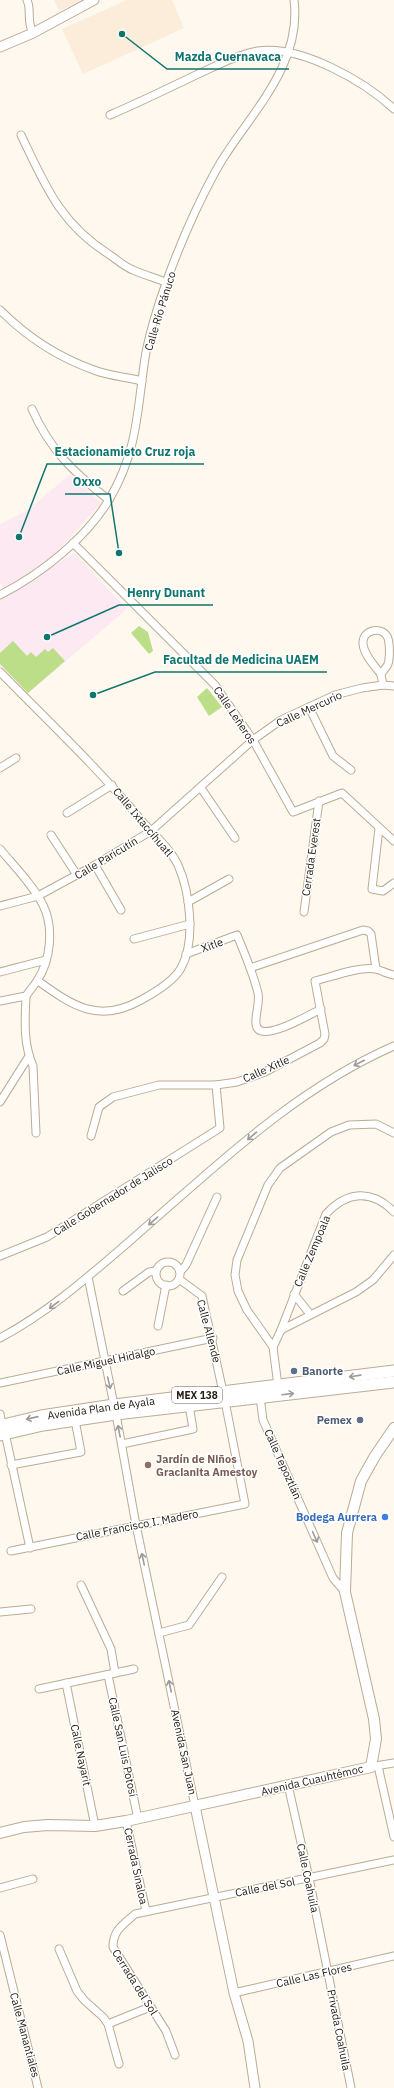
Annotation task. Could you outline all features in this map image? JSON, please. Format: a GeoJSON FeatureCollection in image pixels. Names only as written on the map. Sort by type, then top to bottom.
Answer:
{"type":"FeatureCollection","features":[{"type":"Feature","properties":{"kind":"main road","name":"Avenida Plan de Ayala"},"geometry":{"type":"LineString","coordinates":[[1,1427],[41,1416],[189,1405],[278,1386],[394,1370]]}},
{"type":"Feature","properties":{"kind":"main road","name":"Avenida Plan de Ayala"},"geometry":{"type":"LineString","coordinates":[[1,1427],[75,1420],[115,1410],[224,1397],[260,1397],[394,1382]]}},
{"type":"Feature","properties":{"kind":"main road","name":"Avenida Cuauhtémoc"},"geometry":{"type":"LineString","coordinates":[[0,1833],[24,1827],[48,1825],[95,1826],[138,1819],[374,1766],[376,1739],[374,1719],[345,1592],[347,1533],[362,1481],[375,1456],[394,1428]]}},
{"type":"Feature","properties":{"kind":"street"},"geometry":{"type":"LineString","coordinates":[[27,0],[28,24],[33,33]]}},
{"type":"Feature","properties":{"kind":"street"},"geometry":{"type":"LineString","coordinates":[[0,47],[33,33],[94,0]]}},
{"type":"Feature","properties":{"kind":"street","name":"Calle Río Pánuco"},"geometry":{"type":"LineString","coordinates":[[0,595],[20,585],[43,569],[73,543],[109,500],[130,454],[147,351],[168,283],[189,226],[206,188],[224,158],[279,76],[288,54],[293,33],[294,0]]}},
{"type":"Feature","properties":{"kind":"street"},"geometry":{"type":"LineString","coordinates":[[110,115],[236,57],[258,51],[288,54],[325,64],[370,89],[394,109]]}},
{"type":"Feature","properties":{"kind":"street"},"geometry":{"type":"LineString","coordinates":[[21,135],[48,192],[64,215],[79,231],[102,250],[132,270],[168,283]]}},
{"type":"Feature","properties":{"kind":"street"},"geometry":{"type":"LineString","coordinates":[[0,310],[19,329],[40,345],[96,371],[142,381]]}},
{"type":"Feature","properties":{"kind":"street"},"geometry":{"type":"LineString","coordinates":[[32,409],[52,447],[82,479],[109,500]]}},
{"type":"Feature","properties":{"kind":"street","name":"Calle Leñeros"},"geometry":{"type":"LineString","coordinates":[[73,543],[215,685],[253,740],[293,812],[342,793],[394,841]]}},
{"type":"Feature","properties":{"kind":"street"},"geometry":{"type":"LineString","coordinates":[[381,674],[388,664],[388,638],[384,632],[377,630],[370,632],[364,637],[363,644],[374,666],[381,674],[383,685]]}},
{"type":"Feature","properties":{"kind":"street","name":"Calle Ixtaccíhuatl"},"geometry":{"type":"LineString","coordinates":[[0,672],[112,785],[168,849],[178,865],[188,902],[190,924],[186,954],[181,969],[167,982],[131,1006],[113,1012],[96,1012],[78,1006],[38,981]]}},
{"type":"Feature","properties":{"kind":"street","name":"Calle Mercurio"},"geometry":{"type":"LineString","coordinates":[[253,740],[281,720],[335,695],[362,688],[383,685],[394,686]]}},
{"type":"Feature","properties":{"kind":"street"},"geometry":{"type":"LineString","coordinates":[[309,707],[333,756],[350,770]]}},
{"type":"Feature","properties":{"kind":"street","name":"Calle Paricutín"},"geometry":{"type":"LineString","coordinates":[[0,906],[38,896],[96,865],[151,831],[253,740]]}},
{"type":"Feature","properties":{"kind":"street"},"geometry":{"type":"LineString","coordinates":[[0,768],[16,758]]}},
{"type":"Feature","properties":{"kind":"street"},"geometry":{"type":"LineString","coordinates":[[66,812],[112,785]]}},
{"type":"Feature","properties":{"kind":"street"},"geometry":{"type":"LineString","coordinates":[[201,788],[235,838]]}},
{"type":"Feature","properties":{"kind":"street","name":"Cerrada Everest"},"geometry":{"type":"LineString","coordinates":[[304,912],[319,801]]}},
{"type":"Feature","properties":{"kind":"street"},"geometry":{"type":"LineString","coordinates":[[379,828],[372,889],[383,891],[394,883]]}},
{"type":"Feature","properties":{"kind":"street"},"geometry":{"type":"LineString","coordinates":[[51,835],[77,875]]}},
{"type":"Feature","properties":{"kind":"street"},"geometry":{"type":"LineString","coordinates":[[2,853],[38,896],[44,906],[48,923],[49,946],[46,960],[38,981],[26,996],[24,1027],[29,1056],[33,1066],[36,1133]]}},
{"type":"Feature","properties":{"kind":"street"},"geometry":{"type":"LineString","coordinates":[[96,865],[121,910]]}},
{"type":"Feature","properties":{"kind":"street"},"geometry":{"type":"LineString","coordinates":[[188,902],[229,879]]}},
{"type":"Feature","properties":{"kind":"street"},"geometry":{"type":"LineString","coordinates":[[134,939],[190,924]]}},
{"type":"Feature","properties":{"kind":"street"},"geometry":{"type":"LineString","coordinates":[[321,1009],[274,1031],[258,1029],[256,1024],[259,1005],[258,994],[250,968],[363,930],[368,931],[371,934],[376,969],[387,974],[394,975]]}},
{"type":"Feature","properties":{"kind":"street","name":"Xitle"},"geometry":{"type":"LineString","coordinates":[[186,954],[237,935],[250,968]]}},
{"type":"Feature","properties":{"kind":"street"},"geometry":{"type":"LineString","coordinates":[[0,972],[46,960]]}},
{"type":"Feature","properties":{"kind":"street","name":"Calle Xitle"},"geometry":{"type":"LineString","coordinates":[[91,1136],[99,1107],[113,1097],[159,1085],[216,1086],[237,1082],[265,1072],[320,1043],[324,1039],[325,1034],[315,981],[347,971],[376,969]]}},
{"type":"Feature","properties":{"kind":"street"},"geometry":{"type":"LineString","coordinates":[[0,1001],[26,996]]}},
{"type":"Feature","properties":{"kind":"street"},"geometry":{"type":"LineString","coordinates":[[0,1338],[51,1307],[88,1277],[224,1159],[295,1103],[354,1066],[394,1046]]}},
{"type":"Feature","properties":{"kind":"street"},"geometry":{"type":"LineString","coordinates":[[0,1102],[29,1056]]}},
{"type":"Feature","properties":{"kind":"street","name":"Calle Gobernador de Jalisco"},"geometry":{"type":"LineString","coordinates":[[0,1256],[47,1237],[220,1128],[216,1086]]}},
{"type":"Feature","properties":{"kind":"street"},"geometry":{"type":"LineString","coordinates":[[278,1386],[273,1347],[247,1310],[238,1291],[236,1275],[237,1260],[268,1185],[280,1168],[331,1132],[349,1125],[376,1124],[394,1133]]}},
{"type":"Feature","properties":{"kind":"street","name":"Calle Zempoala"},"geometry":{"type":"LineString","coordinates":[[273,1347],[326,1214],[335,1204],[347,1198],[361,1195],[373,1197],[386,1203],[394,1212]]}},
{"type":"Feature","properties":{"kind":"street"},"geometry":{"type":"LineString","coordinates":[[156,1270],[158,1280],[166,1285],[175,1283],[186,1265],[218,1197]]}},
{"type":"Feature","properties":{"kind":"street"},"geometry":{"type":"LineString","coordinates":[[281,1330],[356,1292],[374,1280],[394,1255]]}},
{"type":"Feature","properties":{"kind":"street"},"geometry":{"type":"LineString","coordinates":[[123,1292],[149,1272],[156,1270],[162,1263],[171,1262],[175,1264],[179,1276]]}},
{"type":"Feature","properties":{"kind":"street","name":"Calle Allende"},"geometry":{"type":"LineString","coordinates":[[179,1276],[202,1296],[212,1338],[245,1504]]}},
{"type":"Feature","properties":{"kind":"street","name":"Avenida San Juan"},"geometry":{"type":"LineString","coordinates":[[88,1277],[104,1362],[122,1444],[136,1525],[234,1993],[248,2041],[255,2088]]}},
{"type":"Feature","properties":{"kind":"street"},"geometry":{"type":"LineString","coordinates":[[158,1326],[166,1285]]}},
{"type":"Feature","properties":{"kind":"street","name":"Calle Zempoala"},"geometry":{"type":"LineString","coordinates":[[294,1294],[310,1314]]}},
{"type":"Feature","properties":{"kind":"street","name":"Calle Miguel Hidalgo"},"geometry":{"type":"LineString","coordinates":[[0,1383],[212,1338]]}},
{"type":"Feature","properties":{"kind":"street","name":"Calle Tepoztlán"},"geometry":{"type":"LineString","coordinates":[[260,1397],[263,1420],[333,1578],[345,1592]]}},
{"type":"Feature","properties":{"kind":"street"},"geometry":{"type":"LineString","coordinates":[[122,1444],[193,1429],[189,1405]]}},
{"type":"Feature","properties":{"kind":"street"},"geometry":{"type":"LineString","coordinates":[[11,1465],[81,1452],[75,1420]]}},
{"type":"Feature","properties":{"kind":"street"},"geometry":{"type":"LineString","coordinates":[[1,1427],[30,1548]]}},
{"type":"Feature","properties":{"kind":"street","name":"Calle Francisco I. Madero"},"geometry":{"type":"LineString","coordinates":[[11,1551],[245,1504]]}},
{"type":"Feature","properties":{"kind":"street"},"geometry":{"type":"LineString","coordinates":[[159,1632],[189,1626],[222,1577]]}},
{"type":"Feature","properties":{"kind":"street","name":"Calle San Luis Potosí"},"geometry":{"type":"LineString","coordinates":[[81,1585],[111,1650],[112,1674],[138,1819]]}},
{"type":"Feature","properties":{"kind":"street"},"geometry":{"type":"LineString","coordinates":[[0,1612],[31,1609]]}},
{"type":"Feature","properties":{"kind":"street"},"geometry":{"type":"LineString","coordinates":[[39,1689],[134,1669]]}},
{"type":"Feature","properties":{"kind":"street","name":"Calle Nayarit"},"geometry":{"type":"LineString","coordinates":[[66,1683],[95,1826]]}},
{"type":"Feature","properties":{"kind":"street"},"geometry":{"type":"LineString","coordinates":[[394,1763],[374,1766],[394,1837]]}},
{"type":"Feature","properties":{"kind":"street","name":"Calle Coahuila"},"geometry":{"type":"LineString","coordinates":[[288,1785],[328,1972]]}},
{"type":"Feature","properties":{"kind":"street","name":"Cerrada Sinaloa"},"geometry":{"type":"LineString","coordinates":[[126,1821],[146,1911]]}},
{"type":"Feature","properties":{"kind":"street","name":"Calle del Sol"},"geometry":{"type":"LineString","coordinates":[[135,1914],[394,1860]]}},
{"type":"Feature","properties":{"kind":"street"},"geometry":{"type":"LineString","coordinates":[[0,1888],[33,1879]]}},
{"type":"Feature","properties":{"kind":"street","name":"Cerrada del Sol"},"geometry":{"type":"LineString","coordinates":[[135,1914],[118,1930],[113,1937],[113,1947],[166,2030],[175,2055]]}},
{"type":"Feature","properties":{"kind":"street","name":"Calle Manantiales"},"geometry":{"type":"LineString","coordinates":[[0,1935],[4,1969],[38,2088]]}},
{"type":"Feature","properties":{"kind":"street"},"geometry":{"type":"LineString","coordinates":[[59,1949],[77,1991],[108,2024],[119,2064]]}},
{"type":"Feature","properties":{"kind":"street","name":"Calle Las Flores"},"geometry":{"type":"LineString","coordinates":[[234,1993],[394,1956]]}},
{"type":"Feature","properties":{"kind":"street","name":"Privada Coahuila"},"geometry":{"type":"LineString","coordinates":[[328,1972],[351,2088]]}},
{"type":"Feature","properties":{"kind":"street"},"geometry":{"type":"LineString","coordinates":[[108,2024],[150,2007]]}},
{"type":"Feature","properties":{"kind":"shaded area"},"geometry":{"type":"Polygon","coordinates":[[[54,0],[84,0],[59,11],[54,0]]]}},
{"type":"Feature","properties":{"kind":"shaded area"},"geometry":{"type":"Polygon","coordinates":[[[127,0],[172,0],[184,28],[83,74],[62,29],[127,0]]]}},
{"type":"Feature","properties":{"kind":"shaded area"},"geometry":{"type":"Polygon","coordinates":[[[70,475],[101,503],[50,560],[4,590],[0,582],[0,524],[26,511],[70,475]]]}},
{"type":"Feature","properties":{"kind":"shaded area"},"geometry":{"type":"Polygon","coordinates":[[[74,553],[127,609],[28,693],[0,665],[0,601],[74,553]]]}},
{"type":"Feature","properties":{"kind":"green space"},"geometry":{"type":"Polygon","coordinates":[[[139,626],[148,632],[153,651],[149,654],[131,633],[139,626]]]}},
{"type":"Feature","properties":{"kind":"green space"},"geometry":{"type":"Polygon","coordinates":[[[13,641],[27,656],[31,652],[36,657],[45,649],[48,652],[53,648],[65,661],[28,693],[0,664],[0,653],[13,641]]]}},
{"type":"Feature","properties":{"kind":"green space"},"geometry":{"type":"Polygon","coordinates":[[[207,688],[222,707],[209,716],[197,697],[207,688]]]}},
{"type":"Feature","properties":{"kind":"place","name":"Mazda Cuernavaca"},"geometry":{"type":"Point","coordinates":[122,34]}},
{"type":"Feature","properties":{"kind":"place","name":"Estacionamieto Cruz roja"},"geometry":{"type":"Point","coordinates":[19,537]}},
{"type":"Feature","properties":{"kind":"place","name":"Oxxo"},"geometry":{"type":"Point","coordinates":[119,553]}},
{"type":"Feature","properties":{"kind":"place","name":"Henry Dunant"},"geometry":{"type":"Point","coordinates":[47,637]}},
{"type":"Feature","properties":{"kind":"place","name":"Facultad de Medicina UAEM"},"geometry":{"type":"Point","coordinates":[93,695]}},
{"type":"Feature","properties":{"kind":"place","name":"Banorte"},"geometry":{"type":"Point","coordinates":[294,1371]}},
{"type":"Feature","properties":{"kind":"place","name":"Pemex"},"geometry":{"type":"Point","coordinates":[360,1420]}},
{"type":"Feature","properties":{"kind":"place","name":"Jardín de Niños Gracianita Amestoy"},"geometry":{"type":"Point","coordinates":[148,1465]}},
{"type":"Feature","properties":{"kind":"place","name":"Bodega Aurrera"},"geometry":{"type":"Point","coordinates":[385,1517]}}]}
